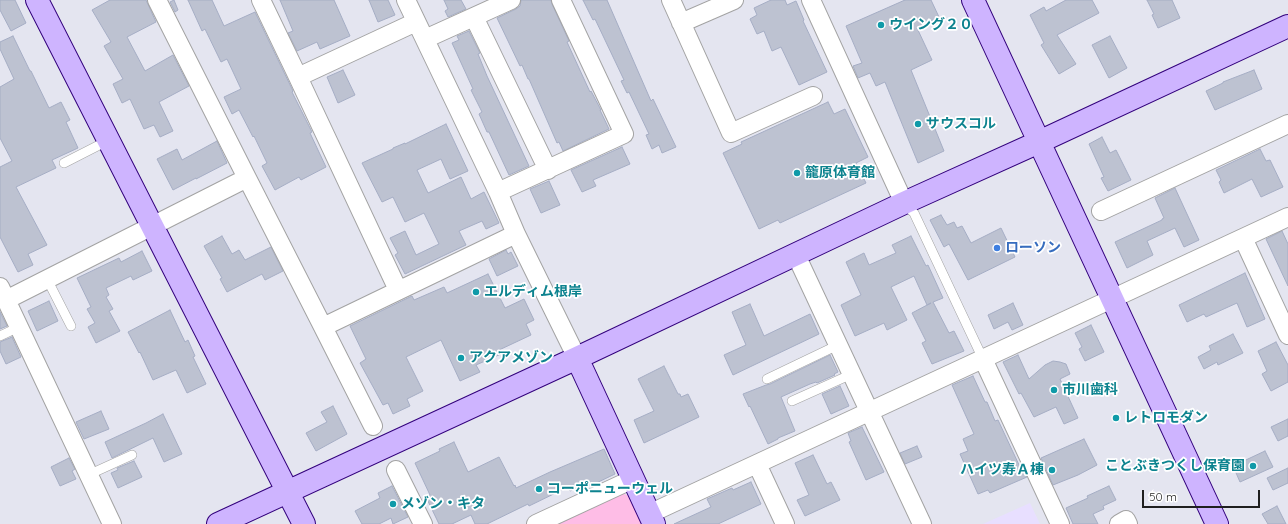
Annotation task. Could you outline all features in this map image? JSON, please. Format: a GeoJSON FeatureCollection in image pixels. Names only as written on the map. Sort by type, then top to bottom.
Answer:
{"type":"FeatureCollection","features":[{"type":"Feature","properties":{"kind":"street"},"geometry":{"type":"LineString","coordinates":[[37,0],[304,524]]}},
{"type":"Feature","properties":{"kind":"street"},"geometry":{"type":"LineString","coordinates":[[157,0],[373,426]]}},
{"type":"Feature","properties":{"kind":"street"},"geometry":{"type":"LineString","coordinates":[[261,0],[398,290]]}},
{"type":"Feature","properties":{"kind":"street"},"geometry":{"type":"LineString","coordinates":[[406,0],[652,519],[757,464],[1288,217]]}},
{"type":"Feature","properties":{"kind":"street"},"geometry":{"type":"LineString","coordinates":[[425,39],[511,0]]}},
{"type":"Feature","properties":{"kind":"street"},"geometry":{"type":"LineString","coordinates":[[498,192],[624,134],[561,0]]}},
{"type":"Feature","properties":{"kind":"street"},"geometry":{"type":"LineString","coordinates":[[671,0],[731,133],[813,96]]}},
{"type":"Feature","properties":{"kind":"street"},"geometry":{"type":"LineString","coordinates":[[681,23],[734,0]]}},
{"type":"Feature","properties":{"kind":"street"},"geometry":{"type":"LineString","coordinates":[[811,0],[904,204]]}},
{"type":"Feature","properties":{"kind":"street"},"geometry":{"type":"LineString","coordinates":[[973,0],[1217,524]]}},
{"type":"Feature","properties":{"kind":"street"},"geometry":{"type":"LineString","coordinates":[[474,18],[548,170]]}},
{"type":"Feature","properties":{"kind":"street"},"geometry":{"type":"LineString","coordinates":[[298,77],[416,22]]}},
{"type":"Feature","properties":{"kind":"street"},"geometry":{"type":"LineString","coordinates":[[218,524],[1288,26]]}},
{"type":"Feature","properties":{"kind":"street"},"geometry":{"type":"LineString","coordinates":[[1101,211],[1288,124]]}},
{"type":"Feature","properties":{"kind":"street"},"geometry":{"type":"LineString","coordinates":[[112,524],[2,293],[47,279],[247,178]]}},
{"type":"Feature","properties":{"kind":"street"},"geometry":{"type":"LineString","coordinates":[[323,327],[516,234]]}},
{"type":"Feature","properties":{"kind":"street"},"geometry":{"type":"LineString","coordinates":[[1243,238],[1288,335]]}},
{"type":"Feature","properties":{"kind":"street"},"geometry":{"type":"LineString","coordinates":[[796,255],[922,524]]}},
{"type":"Feature","properties":{"kind":"street"},"geometry":{"type":"LineString","coordinates":[[983,359],[1060,524]]}},
{"type":"Feature","properties":{"kind":"street"},"geometry":{"type":"LineString","coordinates":[[757,464],[785,524]]}},
{"type":"Feature","properties":{"kind":"street"},"geometry":{"type":"LineString","coordinates":[[396,470],[423,524]]}},
{"type":"Feature","properties":{"kind":"street"},"geometry":{"type":"LineString","coordinates":[[536,524],[633,479]]}},
{"type":"Feature","properties":{"kind":"street"},"geometry":{"type":"LineString","coordinates":[[1119,524],[1126,520],[1128,524]]}},
{"type":"Feature","properties":{"kind":"lane"},"geometry":{"type":"LineString","coordinates":[[64,163],[109,140]]}},
{"type":"Feature","properties":{"kind":"lane"},"geometry":{"type":"LineString","coordinates":[[904,204],[914,213],[983,359]]}},
{"type":"Feature","properties":{"kind":"lane"},"geometry":{"type":"LineString","coordinates":[[47,279],[70,326]]}},
{"type":"Feature","properties":{"kind":"lane"},"geometry":{"type":"LineString","coordinates":[[0,336],[19,327]]}},
{"type":"Feature","properties":{"kind":"lane"},"geometry":{"type":"LineString","coordinates":[[767,379],[838,345]]}},
{"type":"Feature","properties":{"kind":"lane"},"geometry":{"type":"LineString","coordinates":[[792,401],[852,374]]}},
{"type":"Feature","properties":{"kind":"lane"},"geometry":{"type":"LineString","coordinates":[[88,474],[132,455]]}},
{"type":"Feature","properties":{"kind":"shaded area"},"geometry":{"type":"Polygon","coordinates":[[[620,492],[629,496],[643,524],[551,524],[620,492]]]}},
{"type":"Feature","properties":{"kind":"shaded area"},"geometry":{"type":"Polygon","coordinates":[[[1030,503],[1040,524],[983,524],[1030,503]]]}},
{"type":"Feature","properties":{"kind":"building"},"geometry":{"type":"Polygon","coordinates":[[[0,0],[15,0],[26,23],[11,31],[0,10],[0,0]]]}},
{"type":"Feature","properties":{"kind":"building"},"geometry":{"type":"Polygon","coordinates":[[[110,0],[146,0],[156,22],[127,37],[145,71],[173,55],[189,86],[159,102],[173,131],[160,137],[154,125],[144,129],[130,99],[122,103],[113,84],[123,79],[104,46],[111,42],[92,10],[110,0]]]}},
{"type":"Feature","properties":{"kind":"building"},"geometry":{"type":"Polygon","coordinates":[[[174,0],[178,10],[175,12],[170,2],[174,0]]]}},
{"type":"Feature","properties":{"kind":"building"},"geometry":{"type":"Polygon","coordinates":[[[188,0],[212,0],[224,26],[255,12],[312,132],[310,133],[326,167],[301,180],[299,177],[275,190],[262,166],[267,163],[254,136],[253,137],[239,110],[232,114],[224,97],[241,89],[227,59],[221,62],[205,29],[202,31],[188,0]]]}},
{"type":"Feature","properties":{"kind":"building"},"geometry":{"type":"Polygon","coordinates":[[[280,0],[334,0],[350,36],[320,49],[317,42],[297,51],[288,33],[293,31],[280,0]]]}},
{"type":"Feature","properties":{"kind":"building"},"geometry":{"type":"Polygon","coordinates":[[[369,0],[388,0],[395,15],[378,22],[369,0]]]}},
{"type":"Feature","properties":{"kind":"building"},"geometry":{"type":"Polygon","coordinates":[[[444,0],[461,0],[466,9],[448,17],[445,11],[448,9],[444,0]]]}},
{"type":"Feature","properties":{"kind":"building"},"geometry":{"type":"Polygon","coordinates":[[[521,0],[551,0],[569,41],[567,42],[609,129],[563,151],[559,142],[557,143],[529,79],[522,65],[520,66],[497,18],[520,6],[521,0]]]}},
{"type":"Feature","properties":{"kind":"building"},"geometry":{"type":"Polygon","coordinates":[[[583,0],[607,0],[651,101],[653,99],[676,147],[662,153],[659,145],[652,149],[646,135],[649,134],[629,92],[627,93],[621,81],[624,80],[595,19],[593,20],[583,0]]]}},
{"type":"Feature","properties":{"kind":"building"},"geometry":{"type":"Polygon","coordinates":[[[771,0],[785,0],[787,5],[796,1],[804,20],[803,21],[827,72],[799,85],[781,47],[772,51],[764,31],[757,34],[750,19],[757,15],[754,8],[771,0]]]}},
{"type":"Feature","properties":{"kind":"building"},"geometry":{"type":"Polygon","coordinates":[[[905,0],[931,0],[939,17],[917,28],[932,60],[911,70],[944,151],[918,163],[885,82],[876,86],[870,73],[858,78],[853,66],[862,63],[846,26],[905,0]]]}},
{"type":"Feature","properties":{"kind":"building"},"geometry":{"type":"Polygon","coordinates":[[[1066,0],[1092,0],[1099,13],[1057,35],[1076,64],[1059,74],[1041,45],[1044,43],[1030,15],[1044,7],[1046,11],[1066,0]]]}},
{"type":"Feature","properties":{"kind":"building"},"geometry":{"type":"Polygon","coordinates":[[[1147,0],[1172,0],[1180,18],[1158,28],[1152,15],[1154,14],[1147,0]]]}},
{"type":"Feature","properties":{"kind":"building"},"geometry":{"type":"Polygon","coordinates":[[[469,31],[480,53],[478,54],[487,76],[529,166],[509,175],[479,114],[482,112],[471,90],[473,89],[452,43],[459,40],[457,36],[469,31]]]}},
{"type":"Feature","properties":{"kind":"building"},"geometry":{"type":"Polygon","coordinates":[[[13,36],[49,108],[61,102],[70,120],[66,122],[78,148],[52,160],[56,168],[16,187],[47,245],[28,254],[33,265],[18,272],[0,237],[0,167],[12,161],[0,138],[0,87],[14,79],[0,49],[0,42],[13,36]]]}},
{"type":"Feature","properties":{"kind":"building"},"geometry":{"type":"Polygon","coordinates":[[[1110,36],[1127,68],[1109,78],[1092,45],[1110,36]]]}},
{"type":"Feature","properties":{"kind":"building"},"geometry":{"type":"Polygon","coordinates":[[[343,70],[355,95],[338,103],[327,77],[343,70]]]}},
{"type":"Feature","properties":{"kind":"building"},"geometry":{"type":"Polygon","coordinates":[[[1254,70],[1262,89],[1215,110],[1206,91],[1223,82],[1254,70]]]}},
{"type":"Feature","properties":{"kind":"building","name":"籠原体育館"},"geometry":{"type":"Polygon","coordinates":[[[828,102],[834,114],[845,109],[868,157],[856,163],[866,183],[780,223],[778,220],[759,229],[723,153],[742,144],[741,142],[828,102]]]}},
{"type":"Feature","properties":{"kind":"building"},"geometry":{"type":"Polygon","coordinates":[[[446,124],[468,171],[450,179],[441,159],[417,170],[428,193],[461,177],[471,199],[484,192],[499,223],[486,229],[482,221],[459,231],[466,245],[405,274],[395,255],[398,253],[390,238],[405,231],[416,255],[439,244],[424,213],[405,222],[393,197],[382,202],[362,163],[446,124]]]}},
{"type":"Feature","properties":{"kind":"building"},"geometry":{"type":"Polygon","coordinates":[[[1102,137],[1110,153],[1116,150],[1131,180],[1108,191],[1101,178],[1104,177],[1089,144],[1102,137]]]}},
{"type":"Feature","properties":{"kind":"building"},"geometry":{"type":"Polygon","coordinates":[[[217,141],[227,163],[173,190],[157,159],[177,149],[182,160],[217,141]]]}},
{"type":"Feature","properties":{"kind":"building"},"geometry":{"type":"Polygon","coordinates":[[[622,147],[630,164],[593,180],[596,186],[582,192],[571,170],[622,147]]]}},
{"type":"Feature","properties":{"kind":"building"},"geometry":{"type":"Polygon","coordinates":[[[1260,149],[1266,161],[1270,160],[1283,187],[1261,197],[1252,179],[1224,193],[1219,182],[1221,180],[1216,170],[1260,149]]]}},
{"type":"Feature","properties":{"kind":"building"},"geometry":{"type":"Polygon","coordinates":[[[549,181],[560,205],[541,213],[530,189],[549,181]]]}},
{"type":"Feature","properties":{"kind":"building"},"geometry":{"type":"Polygon","coordinates":[[[1175,188],[1199,240],[1184,247],[1175,228],[1147,241],[1153,255],[1127,268],[1115,242],[1162,220],[1164,218],[1155,198],[1175,188]]]}},
{"type":"Feature","properties":{"kind":"building"},"geometry":{"type":"Polygon","coordinates":[[[941,215],[947,225],[954,222],[957,228],[962,226],[971,243],[1001,228],[1015,257],[968,280],[949,244],[944,247],[930,220],[941,215]]]}},
{"type":"Feature","properties":{"kind":"building"},"geometry":{"type":"Polygon","coordinates":[[[1282,231],[1288,244],[1288,286],[1266,239],[1282,231]]]}},
{"type":"Feature","properties":{"kind":"building"},"geometry":{"type":"Polygon","coordinates":[[[222,236],[232,254],[239,250],[245,260],[271,247],[283,271],[265,280],[262,274],[227,292],[220,279],[222,278],[204,246],[222,236]]]}},
{"type":"Feature","properties":{"kind":"building"},"geometry":{"type":"Polygon","coordinates":[[[911,236],[926,266],[928,265],[943,298],[933,302],[949,333],[954,331],[964,351],[932,364],[922,343],[926,341],[912,313],[931,303],[927,305],[914,276],[891,287],[907,320],[887,330],[884,323],[855,336],[841,305],[861,295],[846,262],[864,253],[869,265],[896,253],[892,245],[911,236]]]}},
{"type":"Feature","properties":{"kind":"building"},"geometry":{"type":"Polygon","coordinates":[[[506,250],[508,254],[511,252],[518,266],[497,276],[489,259],[506,250]]]}},
{"type":"Feature","properties":{"kind":"building"},"geometry":{"type":"Polygon","coordinates":[[[142,251],[152,271],[133,280],[131,276],[106,288],[109,295],[106,297],[113,309],[109,311],[120,331],[96,343],[88,327],[95,323],[87,309],[91,307],[77,278],[119,258],[121,262],[142,251]]]}},
{"type":"Feature","properties":{"kind":"building"},"geometry":{"type":"Polygon","coordinates":[[[1245,273],[1265,319],[1247,327],[1237,303],[1206,317],[1204,314],[1187,322],[1179,305],[1245,273]]]}},
{"type":"Feature","properties":{"kind":"building"},"geometry":{"type":"Polygon","coordinates":[[[488,274],[505,308],[524,299],[534,320],[526,324],[531,335],[499,350],[501,354],[476,365],[480,372],[460,381],[441,340],[406,357],[423,391],[407,399],[410,406],[393,414],[388,403],[383,405],[360,363],[366,359],[350,326],[412,296],[414,300],[444,287],[447,293],[488,274]]]}},
{"type":"Feature","properties":{"kind":"building"},"geometry":{"type":"Polygon","coordinates":[[[49,301],[58,321],[37,331],[28,311],[49,301]]]}},
{"type":"Feature","properties":{"kind":"building"},"geometry":{"type":"Polygon","coordinates":[[[1013,303],[1023,325],[1012,330],[1008,322],[994,329],[988,315],[1013,303]]]}},
{"type":"Feature","properties":{"kind":"building"},"geometry":{"type":"Polygon","coordinates":[[[750,304],[764,336],[810,314],[819,334],[733,375],[724,355],[746,345],[732,312],[750,304]]]}},
{"type":"Feature","properties":{"kind":"building"},"geometry":{"type":"Polygon","coordinates":[[[170,310],[185,342],[188,340],[195,356],[193,357],[206,384],[187,393],[176,370],[153,380],[140,352],[139,353],[128,332],[170,310]]]}},
{"type":"Feature","properties":{"kind":"building"},"geometry":{"type":"Polygon","coordinates":[[[0,312],[7,326],[0,329],[0,312]]]}},
{"type":"Feature","properties":{"kind":"building"},"geometry":{"type":"Polygon","coordinates":[[[1091,325],[1104,352],[1085,361],[1079,349],[1082,347],[1075,333],[1091,325]]]}},
{"type":"Feature","properties":{"kind":"building"},"geometry":{"type":"Polygon","coordinates":[[[1233,334],[1243,353],[1218,365],[1217,362],[1204,369],[1198,357],[1211,350],[1209,346],[1233,334]]]}},
{"type":"Feature","properties":{"kind":"building"},"geometry":{"type":"Polygon","coordinates":[[[12,337],[21,357],[6,364],[0,351],[0,342],[12,337]]]}},
{"type":"Feature","properties":{"kind":"building"},"geometry":{"type":"Polygon","coordinates":[[[1276,342],[1288,365],[1288,382],[1271,391],[1262,374],[1267,371],[1258,351],[1276,342]]]}},
{"type":"Feature","properties":{"kind":"building"},"geometry":{"type":"Polygon","coordinates":[[[830,355],[838,372],[834,374],[835,375],[817,383],[810,384],[781,397],[795,431],[768,444],[743,394],[770,384],[830,355]]]}},
{"type":"Feature","properties":{"kind":"building"},"geometry":{"type":"Polygon","coordinates":[[[1018,355],[1029,379],[1045,365],[1053,361],[1066,364],[1070,374],[1060,379],[1078,418],[1064,424],[1056,407],[1034,417],[1021,393],[1019,394],[1003,362],[1018,355]]]}},
{"type":"Feature","properties":{"kind":"building"},"geometry":{"type":"Polygon","coordinates":[[[664,366],[678,394],[680,394],[681,397],[688,394],[699,417],[644,443],[634,420],[654,411],[638,379],[664,366]]]}},
{"type":"Feature","properties":{"kind":"building"},"geometry":{"type":"Polygon","coordinates":[[[973,376],[995,421],[998,420],[1020,467],[1022,466],[1027,477],[990,493],[988,490],[978,494],[960,454],[968,451],[963,439],[974,434],[952,385],[973,376]]]}},
{"type":"Feature","properties":{"kind":"building"},"geometry":{"type":"Polygon","coordinates":[[[840,386],[849,406],[831,414],[822,394],[840,386]]]}},
{"type":"Feature","properties":{"kind":"building"},"geometry":{"type":"Polygon","coordinates":[[[333,406],[347,434],[316,451],[306,433],[327,422],[321,412],[333,406]]]}},
{"type":"Feature","properties":{"kind":"building"},"geometry":{"type":"Polygon","coordinates":[[[101,411],[109,429],[84,439],[76,422],[101,411]]]}},
{"type":"Feature","properties":{"kind":"building"},"geometry":{"type":"Polygon","coordinates":[[[163,414],[182,454],[164,462],[153,438],[112,458],[105,442],[163,414]]]}},
{"type":"Feature","properties":{"kind":"building"},"geometry":{"type":"Polygon","coordinates":[[[1288,419],[1288,436],[1278,441],[1271,427],[1288,419]]]}},
{"type":"Feature","properties":{"kind":"building"},"geometry":{"type":"Polygon","coordinates":[[[862,427],[884,472],[866,480],[849,442],[851,441],[848,433],[862,427]]]}},
{"type":"Feature","properties":{"kind":"building"},"geometry":{"type":"Polygon","coordinates":[[[1084,439],[1097,465],[1078,475],[1053,485],[1041,458],[1084,439]]]}},
{"type":"Feature","properties":{"kind":"building"},"geometry":{"type":"Polygon","coordinates":[[[454,442],[468,472],[499,457],[516,488],[604,449],[615,474],[590,486],[588,483],[570,491],[568,487],[487,524],[475,524],[471,515],[452,524],[439,524],[426,497],[430,495],[415,463],[440,451],[439,449],[454,442]]]}},
{"type":"Feature","properties":{"kind":"building"},"geometry":{"type":"Polygon","coordinates":[[[917,446],[922,457],[905,464],[900,453],[917,446]]]}},
{"type":"Feature","properties":{"kind":"building","name":"ことぶきつくし保育園"},"geometry":{"type":"Polygon","coordinates":[[[1265,451],[1273,467],[1240,482],[1233,466],[1265,451]]]}},
{"type":"Feature","properties":{"kind":"building"},"geometry":{"type":"Polygon","coordinates":[[[813,455],[827,484],[831,482],[840,500],[805,516],[797,500],[809,495],[795,463],[813,455]]]}},
{"type":"Feature","properties":{"kind":"building"},"geometry":{"type":"Polygon","coordinates":[[[69,458],[75,469],[72,471],[76,479],[60,486],[51,467],[69,458]]]}},
{"type":"Feature","properties":{"kind":"building"},"geometry":{"type":"Polygon","coordinates":[[[134,461],[142,477],[118,488],[111,473],[118,470],[117,468],[134,461]]]}},
{"type":"Feature","properties":{"kind":"building"},"geometry":{"type":"Polygon","coordinates":[[[1288,468],[1288,483],[1273,490],[1267,478],[1288,468]]]}},
{"type":"Feature","properties":{"kind":"building"},"geometry":{"type":"Polygon","coordinates":[[[751,482],[761,504],[718,524],[674,524],[711,507],[707,499],[732,488],[733,490],[751,482]]]}},
{"type":"Feature","properties":{"kind":"building"},"geometry":{"type":"Polygon","coordinates":[[[392,486],[408,517],[393,524],[391,518],[379,524],[362,524],[355,511],[380,498],[378,493],[392,486]]]}},
{"type":"Feature","properties":{"kind":"building"},"geometry":{"type":"Polygon","coordinates":[[[1109,486],[1116,500],[1103,506],[1104,509],[1093,514],[1098,524],[1073,524],[1066,508],[1109,486]]]}},
{"type":"Feature","properties":{"kind":"building"},"geometry":{"type":"Polygon","coordinates":[[[1277,506],[1286,524],[1268,524],[1262,514],[1277,506]]]}},
{"type":"Feature","properties":{"kind":"place","name":"ウイング２０"},"geometry":{"type":"Point","coordinates":[881,25]}},
{"type":"Feature","properties":{"kind":"place","name":"サウスコル"},"geometry":{"type":"Point","coordinates":[918,124]}},
{"type":"Feature","properties":{"kind":"place","name":"籠原体育館"},"geometry":{"type":"Point","coordinates":[797,173]}},
{"type":"Feature","properties":{"kind":"place","name":"ローソン"},"geometry":{"type":"Point","coordinates":[997,248]}},
{"type":"Feature","properties":{"kind":"place","name":"エルディム根岸"},"geometry":{"type":"Point","coordinates":[476,292]}},
{"type":"Feature","properties":{"kind":"place","name":"アクアメゾン"},"geometry":{"type":"Point","coordinates":[461,358]}},
{"type":"Feature","properties":{"kind":"place","name":"市川歯科"},"geometry":{"type":"Point","coordinates":[1054,390]}},
{"type":"Feature","properties":{"kind":"place","name":"レトロモダン"},"geometry":{"type":"Point","coordinates":[1116,418]}},
{"type":"Feature","properties":{"kind":"place","name":"ことぶきつくし保育園"},"geometry":{"type":"Point","coordinates":[1253,466]}},
{"type":"Feature","properties":{"kind":"place","name":"ハイツ寿Ａ棟"},"geometry":{"type":"Point","coordinates":[1052,470]}},
{"type":"Feature","properties":{"kind":"place","name":"コーポニューウェル"},"geometry":{"type":"Point","coordinates":[539,489]}},
{"type":"Feature","properties":{"kind":"place","name":"メゾン・キタ"},"geometry":{"type":"Point","coordinates":[393,504]}}]}
